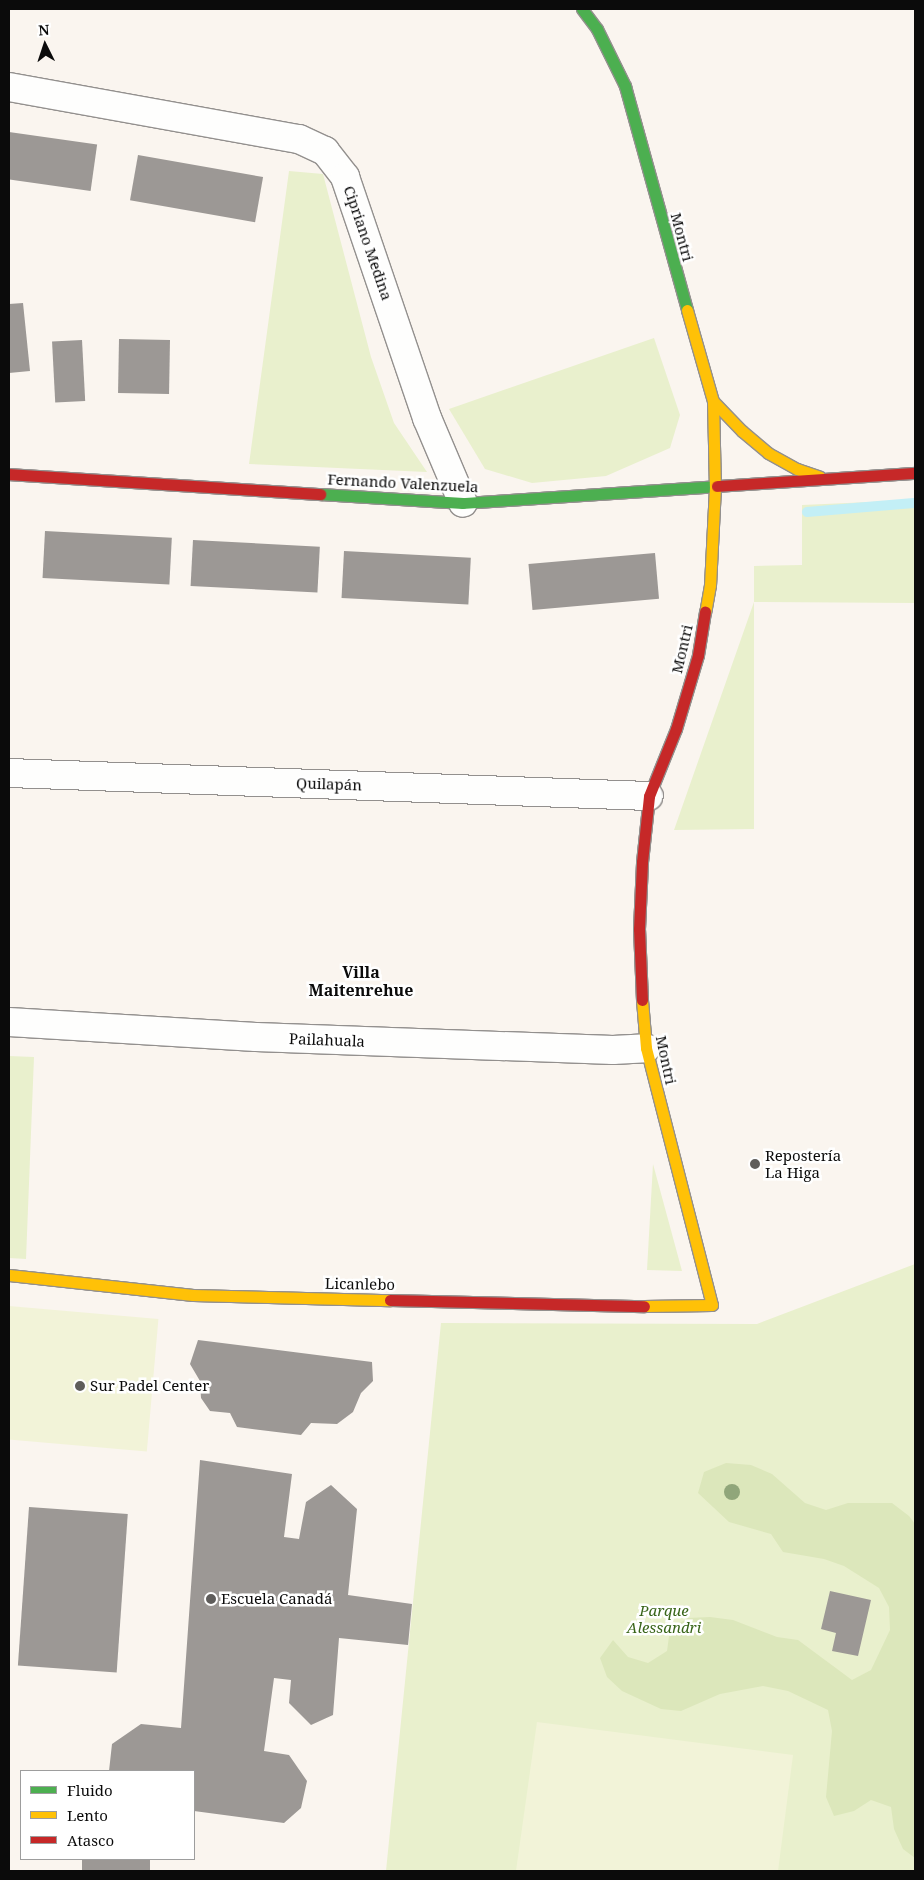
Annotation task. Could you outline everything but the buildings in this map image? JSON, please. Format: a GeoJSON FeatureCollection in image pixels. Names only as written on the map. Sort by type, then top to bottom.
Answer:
{"type":"FeatureCollection","features":[{"type":"Feature","properties":{"kind":"street","name":"Montri"},"geometry":{"type":"LineString","coordinates":[[582,9],[609,52],[625,86],[713,401],[715,487],[710,585],[698,655],[676,729],[649,796],[642,862],[639,929],[646,1048],[712,1305]]}},
{"type":"Feature","properties":{"kind":"street","name":"Cipriano Medina"},"geometry":{"type":"LineString","coordinates":[[9,87],[299,138],[325,151],[345,177],[427,418],[463,503]]}},
{"type":"Feature","properties":{"kind":"street","name":"Fernando Valenzuela"},"geometry":{"type":"LineString","coordinates":[[713,401],[742,431],[768,453],[797,469],[826,479]]}},
{"type":"Feature","properties":{"kind":"street","name":"Fernando Valenzuela"},"geometry":{"type":"LineString","coordinates":[[9,474],[463,503],[915,473]]}},
{"type":"Feature","properties":{"kind":"street","name":"Quilapán"},"geometry":{"type":"LineString","coordinates":[[9,773],[649,796]]}},
{"type":"Feature","properties":{"kind":"street","name":"Pailahuala"},"geometry":{"type":"LineString","coordinates":[[9,1022],[256,1037],[613,1050],[646,1048]]}},
{"type":"Feature","properties":{"kind":"street","name":"Licanlebo"},"geometry":{"type":"LineString","coordinates":[[9,1275],[193,1295],[682,1307],[712,1305]]}},
{"type":"Feature","properties":{"kind":"green space"},"geometry":{"type":"Polygon","coordinates":[[[289,171],[323,174],[371,357],[394,423],[427,472],[249,464],[289,171]]]}},
{"type":"Feature","properties":{"kind":"green space"},"geometry":{"type":"Polygon","coordinates":[[[654,338],[680,415],[670,448],[606,476],[532,483],[485,469],[449,409],[654,338]]]}},
{"type":"Feature","properties":{"kind":"green space"},"geometry":{"type":"Polygon","coordinates":[[[915,500],[915,603],[754,602],[754,566],[802,565],[802,505],[915,500]]]}},
{"type":"Feature","properties":{"kind":"green space"},"geometry":{"type":"Polygon","coordinates":[[[754,602],[754,829],[674,830],[754,602]]]}},
{"type":"Feature","properties":{"kind":"green space"},"geometry":{"type":"Polygon","coordinates":[[[9,1056],[34,1057],[26,1259],[9,1258],[9,1056]]]}},
{"type":"Feature","properties":{"kind":"green space"},"geometry":{"type":"Polygon","coordinates":[[[653,1164],[682,1271],[647,1270],[653,1164]]]}},
{"type":"Feature","properties":{"kind":"green space","name":"Parque Alessandri"},"geometry":{"type":"Polygon","coordinates":[[[915,1264],[915,1871],[386,1871],[441,1323],[757,1324],[915,1264]]]}},
{"type":"Feature","properties":{"kind":"green space","name":"Sur Padel Center"},"geometry":{"type":"Polygon","coordinates":[[[9,1306],[158,1319],[147,1452],[9,1440],[9,1306]]]}},
{"type":"Feature","properties":{"kind":"green space"},"geometry":{"type":"Polygon","coordinates":[[[726,1463],[751,1465],[772,1474],[805,1503],[826,1510],[848,1503],[892,1503],[909,1516],[915,1524],[915,1858],[903,1849],[894,1829],[891,1807],[871,1800],[854,1811],[834,1816],[826,1797],[832,1731],[828,1710],[788,1691],[763,1686],[720,1694],[681,1711],[661,1709],[622,1691],[607,1677],[600,1658],[613,1640],[628,1657],[648,1663],[667,1651],[670,1629],[688,1618],[710,1617],[733,1620],[777,1637],[798,1640],[852,1680],[871,1670],[890,1630],[889,1607],[879,1588],[844,1566],[824,1559],[783,1552],[771,1534],[729,1522],[698,1493],[704,1472],[726,1463]]]}},
{"type":"Feature","properties":{"kind":"green space"},"geometry":{"type":"Polygon","coordinates":[[[537,1722],[793,1755],[778,1871],[516,1871],[537,1722]]]}},
{"type":"Feature","properties":{"kind":"waterway"},"geometry":{"type":"LineString","coordinates":[[807,512],[914,503]]}},
{"type":"Feature","properties":{"kind":"traffic: fast"},"geometry":{"type":"LineString","coordinates":[[582,9],[597,29],[625,86],[687,310]]}},
{"type":"Feature","properties":{"kind":"traffic: fast"},"geometry":{"type":"LineString","coordinates":[[320,494],[463,503],[717,486]]}},
{"type":"Feature","properties":{"kind":"traffic: slow"},"geometry":{"type":"LineString","coordinates":[[687,310],[713,401],[715,487],[710,585],[705,612]]}},
{"type":"Feature","properties":{"kind":"traffic: slow"},"geometry":{"type":"LineString","coordinates":[[713,401],[742,431],[768,453],[797,469],[820,477]]}},
{"type":"Feature","properties":{"kind":"traffic: slow"},"geometry":{"type":"LineString","coordinates":[[642,1000],[646,1048],[712,1305],[644,1306]]}},
{"type":"Feature","properties":{"kind":"traffic: slow"},"geometry":{"type":"LineString","coordinates":[[9,1275],[193,1295],[390,1300]]}},
{"type":"Feature","properties":{"kind":"traffic: jam"},"geometry":{"type":"LineString","coordinates":[[717,486],[915,473]]}},
{"type":"Feature","properties":{"kind":"traffic: jam"},"geometry":{"type":"LineString","coordinates":[[9,474],[320,494]]}},
{"type":"Feature","properties":{"kind":"traffic: jam"},"geometry":{"type":"LineString","coordinates":[[642,1000],[639,929],[642,862],[649,796],[676,729],[698,655],[705,612]]}},
{"type":"Feature","properties":{"kind":"traffic: jam"},"geometry":{"type":"LineString","coordinates":[[390,1300],[644,1306]]}},
{"type":"Feature","properties":{"kind":"place","name":"Repostería La Higa"},"geometry":{"type":"Point","coordinates":[755,1164]}},
{"type":"Feature","properties":{"kind":"place","name":"Sur Padel Center"},"geometry":{"type":"Point","coordinates":[80,1386]}},
{"type":"Feature","properties":{"kind":"place","name":"Escuela Canadá"},"geometry":{"type":"Point","coordinates":[211,1599]}},
{"type":"Feature","properties":{"kind":"district","name":"Villa Maitenrehue"},"geometry":{"type":"Point","coordinates":[361,981]}}]}
